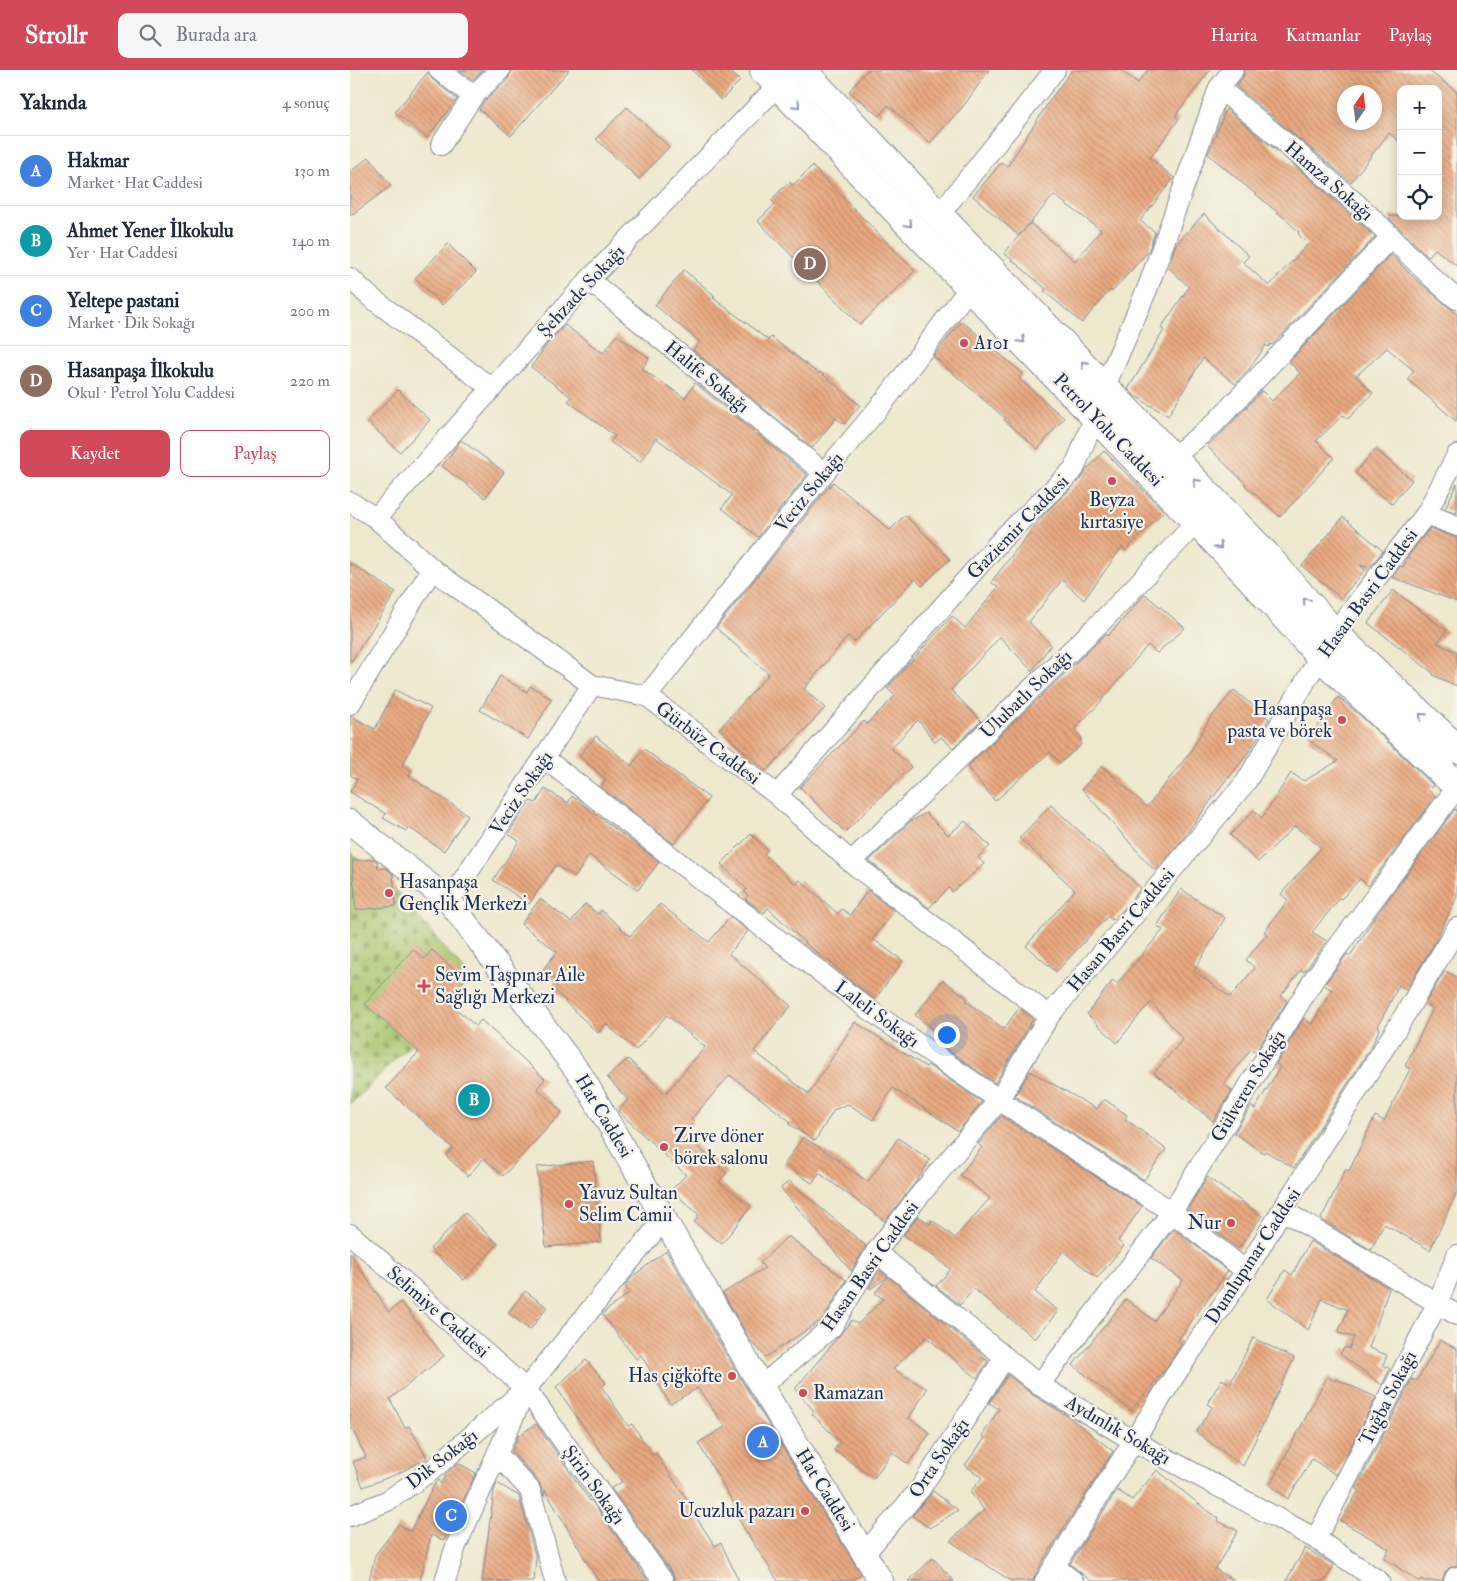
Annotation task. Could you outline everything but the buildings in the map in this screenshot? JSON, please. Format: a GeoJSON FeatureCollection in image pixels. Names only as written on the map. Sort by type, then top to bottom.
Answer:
{"type":"FeatureCollection","features":[{"type":"Feature","properties":{"kind":"main road","name":"Petrol Yolu Caddesi"},"geometry":{"type":"LineString","coordinates":[[802,70],[1266,554],[1334,633],[1457,749]]}},
{"type":"Feature","properties":{"kind":"main road","name":"Petrol Yolu Caddesi"},"geometry":{"type":"LineString","coordinates":[[778,75],[970,287],[1246,573],[1321,657],[1457,787]]}},
{"type":"Feature","properties":{"kind":"street"},"geometry":{"type":"LineString","coordinates":[[438,70],[473,96]]}},
{"type":"Feature","properties":{"kind":"street"},"geometry":{"type":"LineString","coordinates":[[441,145],[473,96],[500,70]]}},
{"type":"Feature","properties":{"kind":"street"},"geometry":{"type":"LineString","coordinates":[[939,215],[1055,70]]}},
{"type":"Feature","properties":{"kind":"street","name":"Gaziemir Caddesi"},"geometry":{"type":"LineString","coordinates":[[777,795],[1002,539],[1074,469],[1105,386],[1148,287],[1218,88],[1233,70]]}},
{"type":"Feature","properties":{"kind":"street","name":"Şehzade Sokağı"},"geometry":{"type":"LineString","coordinates":[[376,518],[589,280],[778,75]]}},
{"type":"Feature","properties":{"kind":"street","name":"Hamza Sokağı"},"geometry":{"type":"LineString","coordinates":[[1218,88],[1299,154],[1372,218],[1439,285],[1457,299]]}},
{"type":"Feature","properties":{"kind":"street"},"geometry":{"type":"LineString","coordinates":[[1173,457],[1214,424],[1391,237]]}},
{"type":"Feature","properties":{"kind":"street"},"geometry":{"type":"LineString","coordinates":[[350,278],[369,296],[491,388]]}},
{"type":"Feature","properties":{"kind":"street","name":"Halife Sokağı"},"geometry":{"type":"LineString","coordinates":[[589,280],[824,473]]}},
{"type":"Feature","properties":{"kind":"street","name":"Veciz Sokağı"},"geometry":{"type":"LineString","coordinates":[[647,696],[824,473],[887,398],[970,287]]}},
{"type":"Feature","properties":{"kind":"street","name":"Hasan Basri Caddesi"},"geometry":{"type":"LineString","coordinates":[[761,1386],[832,1326],[876,1252],[914,1202],[999,1100],[1049,1016],[1246,782],[1334,633],[1426,514],[1457,455]]}},
{"type":"Feature","properties":{"kind":"street","name":"Gürbüz Caddesi"},"geometry":{"type":"LineString","coordinates":[[350,502],[376,518],[432,570],[592,685],[647,696],[777,795],[851,862],[1049,1016]]}},
{"type":"Feature","properties":{"kind":"street"},"geometry":{"type":"LineString","coordinates":[[1426,514],[1457,526]]}},
{"type":"Feature","properties":{"kind":"street","name":"Ulubatlı Sokağı"},"geometry":{"type":"LineString","coordinates":[[851,862],[1104,619],[1197,522]]}},
{"type":"Feature","properties":{"kind":"street"},"geometry":{"type":"LineString","coordinates":[[350,704],[432,570]]}},
{"type":"Feature","properties":{"kind":"street","name":"Veciz Sokağı"},"geometry":{"type":"LineString","coordinates":[[449,901],[592,685]]}},
{"type":"Feature","properties":{"kind":"street","name":"Laleli Sokağı"},"geometry":{"type":"LineString","coordinates":[[544,758],[868,1009],[999,1100],[1172,1212],[1246,1271]]}},
{"type":"Feature","properties":{"kind":"street","name":"Gülveren Sokağı"},"geometry":{"type":"LineString","coordinates":[[1039,1384],[1172,1212],[1314,979],[1457,787]]}},
{"type":"Feature","properties":{"kind":"street","name":"Hat Caddesi"},"geometry":{"type":"LineString","coordinates":[[350,822],[449,901],[582,1077],[761,1386],[881,1581]]}},
{"type":"Feature","properties":{"kind":"street","name":"Dumlupınar Caddesi"},"geometry":{"type":"LineString","coordinates":[[1050,1573],[1179,1369],[1246,1271],[1457,928]]}},
{"type":"Feature","properties":{"kind":"street"},"geometry":{"type":"LineString","coordinates":[[1282,1210],[1457,1315]]}},
{"type":"Feature","properties":{"kind":"street"},"geometry":{"type":"LineString","coordinates":[[445,1581],[456,1546],[526,1389],[664,1219]]}},
{"type":"Feature","properties":{"kind":"street","name":"Selimiye Caddesi"},"geometry":{"type":"LineString","coordinates":[[350,1234],[526,1389]]}},
{"type":"Feature","properties":{"kind":"street","name":"Aydınlık Sokağı"},"geometry":{"type":"LineString","coordinates":[[876,1252],[1039,1384],[1134,1441],[1316,1539],[1379,1581]]}},
{"type":"Feature","properties":{"kind":"street","name":"Tuğba Sokağı"},"geometry":{"type":"LineString","coordinates":[[1316,1539],[1438,1302],[1457,1255]]}},
{"type":"Feature","properties":{"kind":"street","name":"Orta Sokağı"},"geometry":{"type":"LineString","coordinates":[[864,1554],[920,1489],[1005,1357]]}},
{"type":"Feature","properties":{"kind":"street","name":"Dik Sokağı"},"geometry":{"type":"LineString","coordinates":[[350,1516],[387,1501],[432,1470],[526,1389]]}},
{"type":"Feature","properties":{"kind":"street","name":"Şirin Sokağı"},"geometry":{"type":"LineString","coordinates":[[526,1389],[663,1581]]}},
{"type":"Feature","properties":{"kind":"street"},"geometry":{"type":"LineString","coordinates":[[498,1454],[530,1490],[555,1581]]}},
{"type":"Feature","properties":{"kind":"street"},"geometry":{"type":"LineString","coordinates":[[1050,1573],[1073,1581]]}},
{"type":"Feature","properties":{"kind":"green space"},"geometry":{"type":"Polygon","coordinates":[[[350,852],[393,887],[470,978],[409,1046],[350,1105],[350,852]]]}},
{"type":"Feature","properties":{"kind":"place","name":"Hasanpaşa İlkokulu"},"geometry":{"type":"Point","coordinates":[810,264]}},
{"type":"Feature","properties":{"kind":"place","name":"A101"},"geometry":{"type":"Point","coordinates":[964,343]}},
{"type":"Feature","properties":{"kind":"place","name":"Beyza kırtasiye"},"geometry":{"type":"Point","coordinates":[1112,481]}},
{"type":"Feature","properties":{"kind":"place","name":"Hasanpaşa pasta ve börek"},"geometry":{"type":"Point","coordinates":[1342,720]}},
{"type":"Feature","properties":{"kind":"place","name":"Hasanpaşa Gençlik Merkezi"},"geometry":{"type":"Point","coordinates":[389,893]}},
{"type":"Feature","properties":{"kind":"place","name":"Sevim Taşpınar Aile Sağlığı Merkezi"},"geometry":{"type":"Point","coordinates":[424,986]}},
{"type":"Feature","properties":{"kind":"place","name":"Ahmet Yener İlkokulu"},"geometry":{"type":"Point","coordinates":[474,1100]}},
{"type":"Feature","properties":{"kind":"place","name":"Zirve döner börek salonu"},"geometry":{"type":"Point","coordinates":[664,1147]}},
{"type":"Feature","properties":{"kind":"place","name":"Yavuz Sultan Selim Camii"},"geometry":{"type":"Point","coordinates":[569,1204]}},
{"type":"Feature","properties":{"kind":"place","name":"Nur"},"geometry":{"type":"Point","coordinates":[1231,1223]}},
{"type":"Feature","properties":{"kind":"place","name":"Has çiğköfte"},"geometry":{"type":"Point","coordinates":[732,1376]}},
{"type":"Feature","properties":{"kind":"place","name":"Ramazan"},"geometry":{"type":"Point","coordinates":[803,1393]}},
{"type":"Feature","properties":{"kind":"place","name":"Hakmar"},"geometry":{"type":"Point","coordinates":[763,1442]}},
{"type":"Feature","properties":{"kind":"place","name":"Ucuzluk pazarı"},"geometry":{"type":"Point","coordinates":[805,1511]}},
{"type":"Feature","properties":{"kind":"place","name":"Yeltepe pastani"},"geometry":{"type":"Point","coordinates":[451,1516]}}]}
